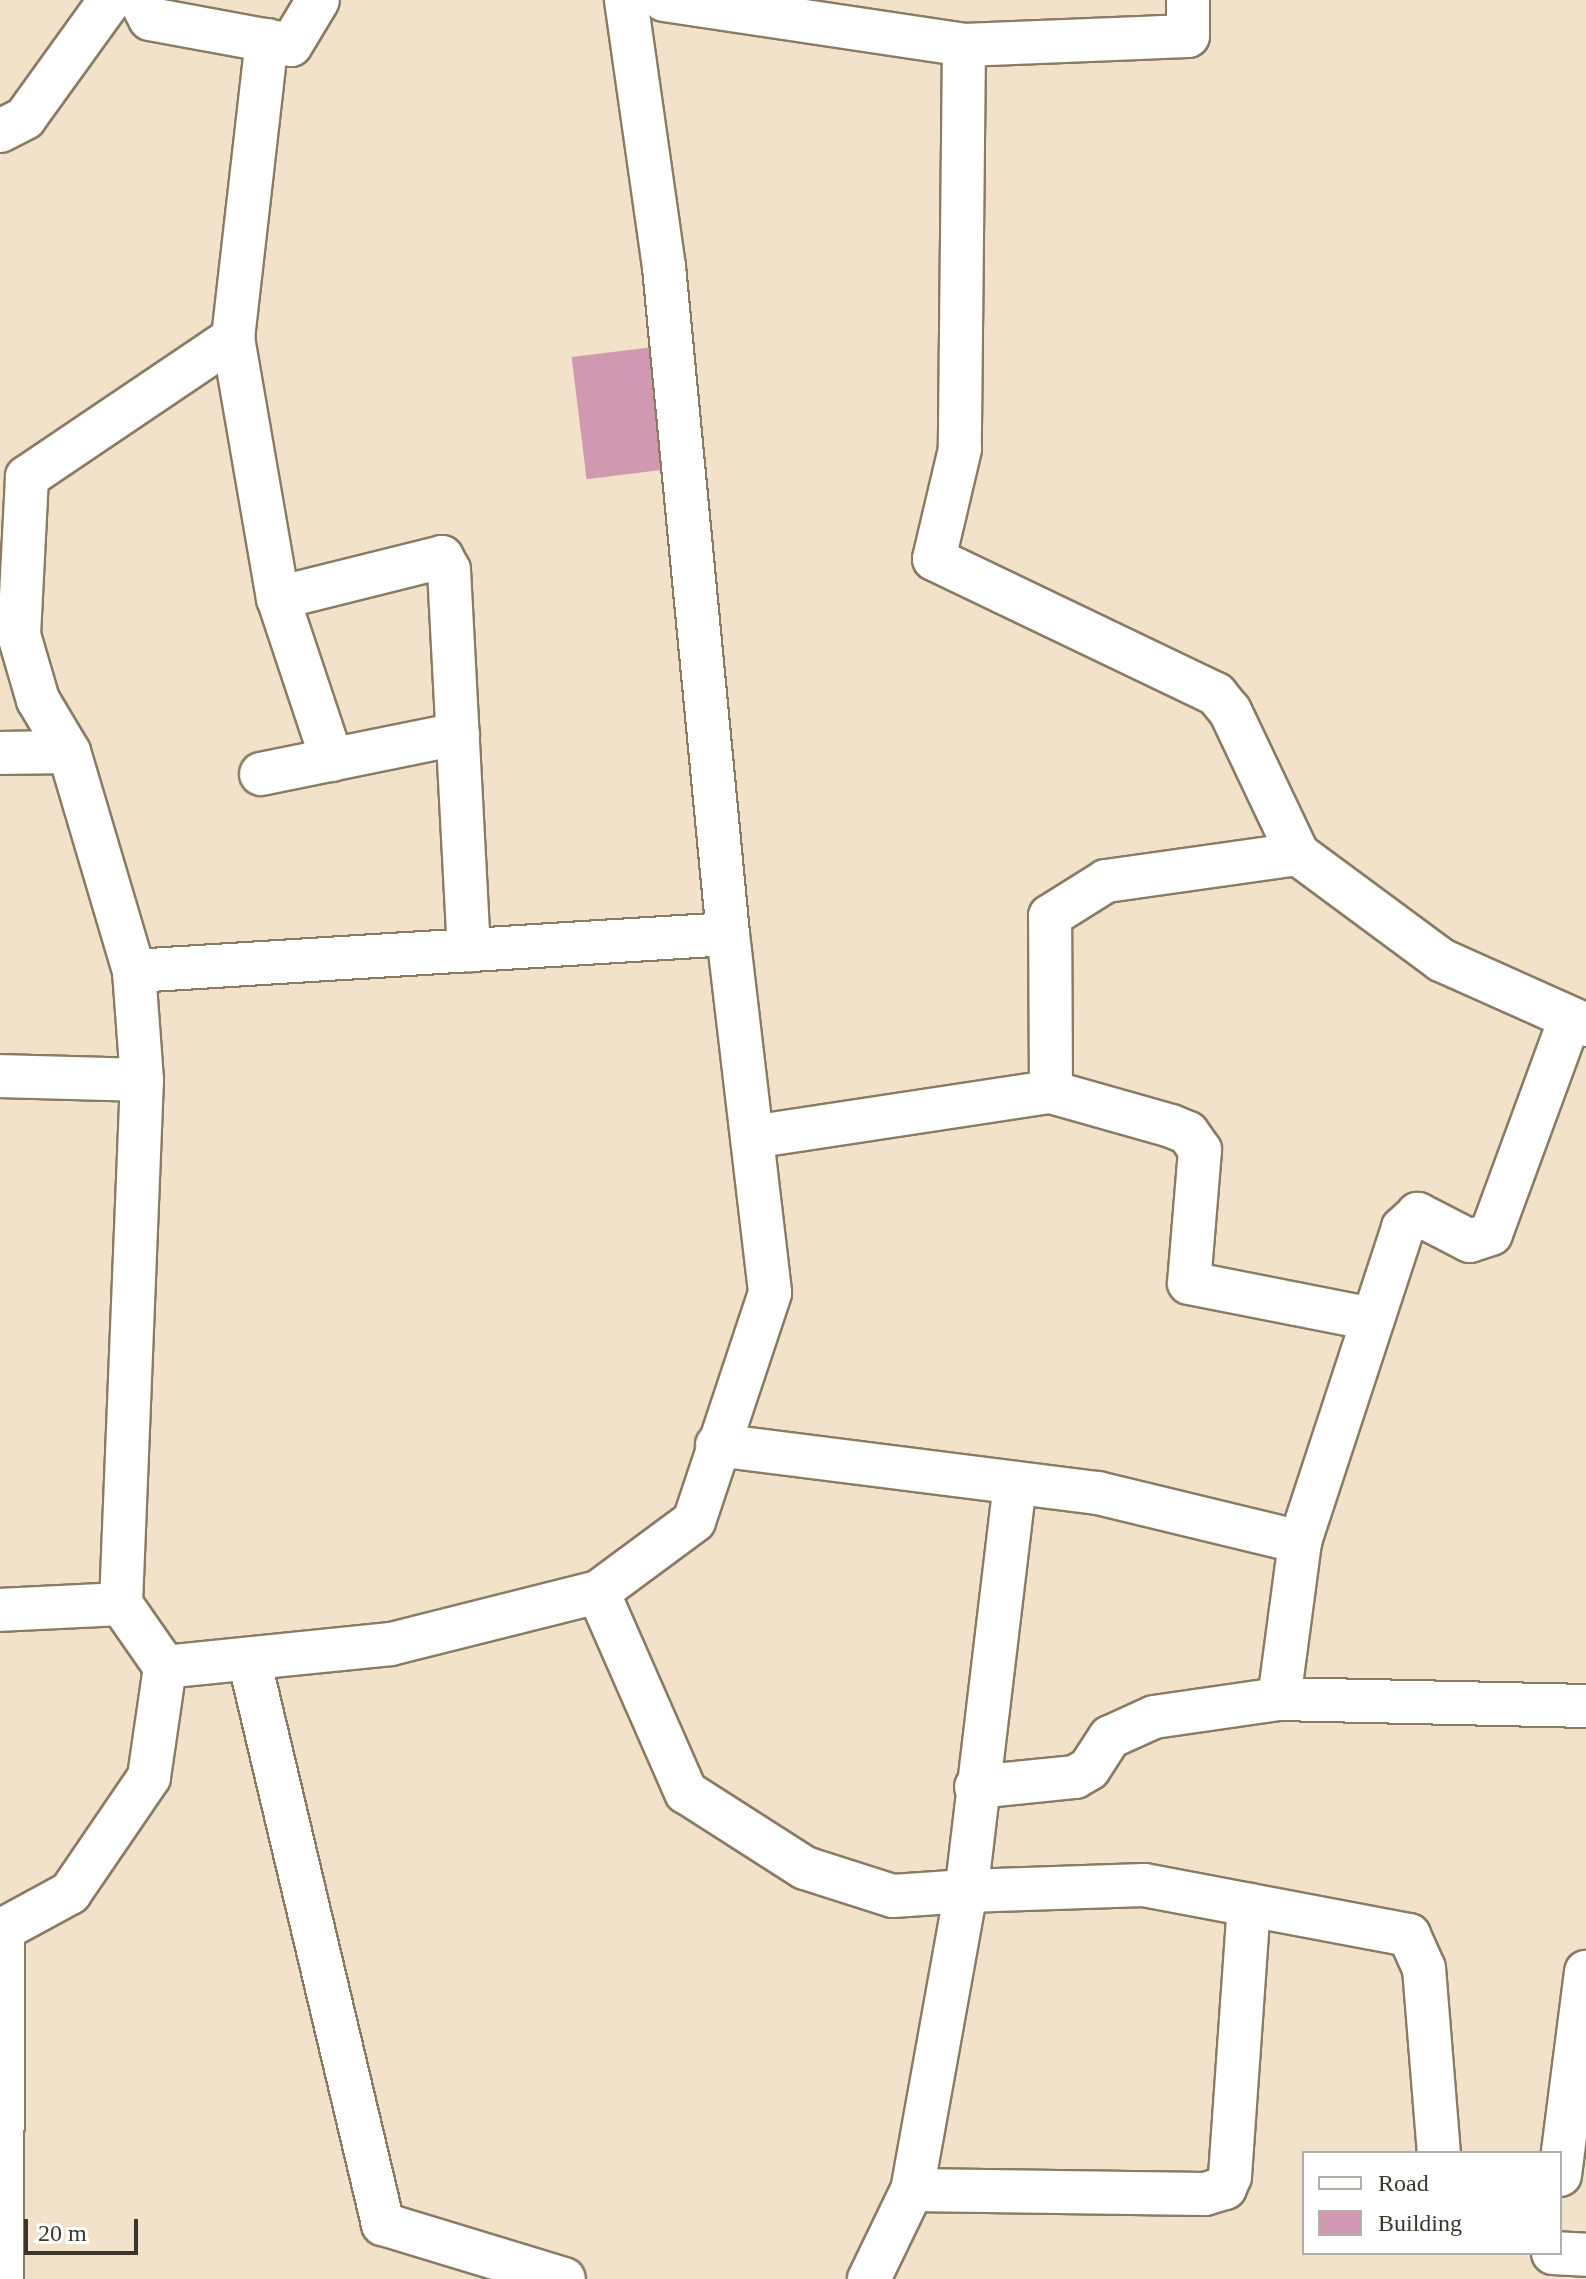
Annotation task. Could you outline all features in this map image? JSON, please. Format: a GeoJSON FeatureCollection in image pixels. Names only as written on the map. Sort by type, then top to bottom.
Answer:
{"type":"FeatureCollection","features":[{"type":"Feature","properties":{"kind":"street"},"geometry":{"type":"LineString","coordinates":[[0,131],[25,118],[110,0]]}},
{"type":"Feature","properties":{"kind":"street"},"geometry":{"type":"LineString","coordinates":[[140,0],[150,19],[291,45],[318,0]]}},
{"type":"Feature","properties":{"kind":"street"},"geometry":{"type":"LineString","coordinates":[[165,1667],[391,1644],[598,1592],[694,1521],[770,1293],[728,934],[664,267],[626,0]]}},
{"type":"Feature","properties":{"kind":"street"},"geometry":{"type":"LineString","coordinates":[[664,0],[964,45],[1188,36],[1188,0]]}},
{"type":"Feature","properties":{"kind":"street"},"geometry":{"type":"LineString","coordinates":[[267,40],[233,338],[278,598],[332,760]]}},
{"type":"Feature","properties":{"kind":"street"},"geometry":{"type":"LineString","coordinates":[[964,45],[960,449],[934,559],[1216,694],[1230,711],[1298,854],[1441,960],[1578,1022],[1491,1234],[1470,1241],[1418,1214],[1409,1219],[1300,1542],[1279,1699]]}},
{"type":"Feature","properties":{"kind":"street"},"geometry":{"type":"LineString","coordinates":[[2,2279],[1,1930],[70,1893],[149,1777],[165,1667],[121,1604],[142,1080],[134,971],[69,752],[38,700],[19,635],[27,477],[233,338]]}},
{"type":"Feature","properties":{"kind":"street"},"geometry":{"type":"LineString","coordinates":[[278,598],[442,557],[449,570],[469,950]]}},
{"type":"Feature","properties":{"kind":"street"},"geometry":{"type":"LineString","coordinates":[[261,774],[458,734]]}},
{"type":"Feature","properties":{"kind":"street"},"geometry":{"type":"LineString","coordinates":[[0,753],[69,752]]}},
{"type":"Feature","properties":{"kind":"street"},"geometry":{"type":"LineString","coordinates":[[1051,1092],[1050,916],[1106,881],[1298,854]]}},
{"type":"Feature","properties":{"kind":"street"},"geometry":{"type":"LineString","coordinates":[[134,971],[728,934]]}},
{"type":"Feature","properties":{"kind":"street"},"geometry":{"type":"LineString","coordinates":[[0,1076],[142,1080]]}},
{"type":"Feature","properties":{"kind":"street"},"geometry":{"type":"LineString","coordinates":[[752,1137],[1051,1092],[1188,1133],[1200,1150],[1189,1283],[1373,1319]]}},
{"type":"Feature","properties":{"kind":"street"},"geometry":{"type":"LineString","coordinates":[[717,1445],[1098,1493],[1300,1542]]}},
{"type":"Feature","properties":{"kind":"street"},"geometry":{"type":"LineString","coordinates":[[869,2279],[912,2190],[966,1891],[976,1787],[1015,1483]]}},
{"type":"Feature","properties":{"kind":"street"},"geometry":{"type":"LineString","coordinates":[[598,1592],[686,1792],[805,1868],[893,1896],[1144,1885],[1409,1935],[1424,1968],[1439,2151]]}},
{"type":"Feature","properties":{"kind":"street"},"geometry":{"type":"LineString","coordinates":[[0,1610],[121,1604]]}},
{"type":"Feature","properties":{"kind":"street"},"geometry":{"type":"LineString","coordinates":[[249,1659],[383,2224],[564,2279]]}},
{"type":"Feature","properties":{"kind":"street"},"geometry":{"type":"LineString","coordinates":[[976,1787],[1075,1777],[1089,1769],[1110,1737],[1154,1717],[1279,1699],[1586,1706]]}},
{"type":"Feature","properties":{"kind":"street"},"geometry":{"type":"LineString","coordinates":[[912,2190],[1205,2194],[1225,2188],[1230,2176],[1249,1905]]}},
{"type":"Feature","properties":{"kind":"street"},"geometry":{"type":"LineString","coordinates":[[1562,2159],[1586,1972]]}},
{"type":"Feature","properties":{"kind":"street"},"geometry":{"type":"LineString","coordinates":[[1562,2254],[1586,2255]]}},
{"type":"Feature","properties":{"kind":"street"},"geometry":{"type":"LineString","coordinates":[[1544,2279],[1550,2255]]}},
{"type":"Feature","properties":{"kind":"building"},"geometry":{"type":"Polygon","coordinates":[[[654,347],[669,469],[587,479],[572,357],[654,347]]]}}]}
